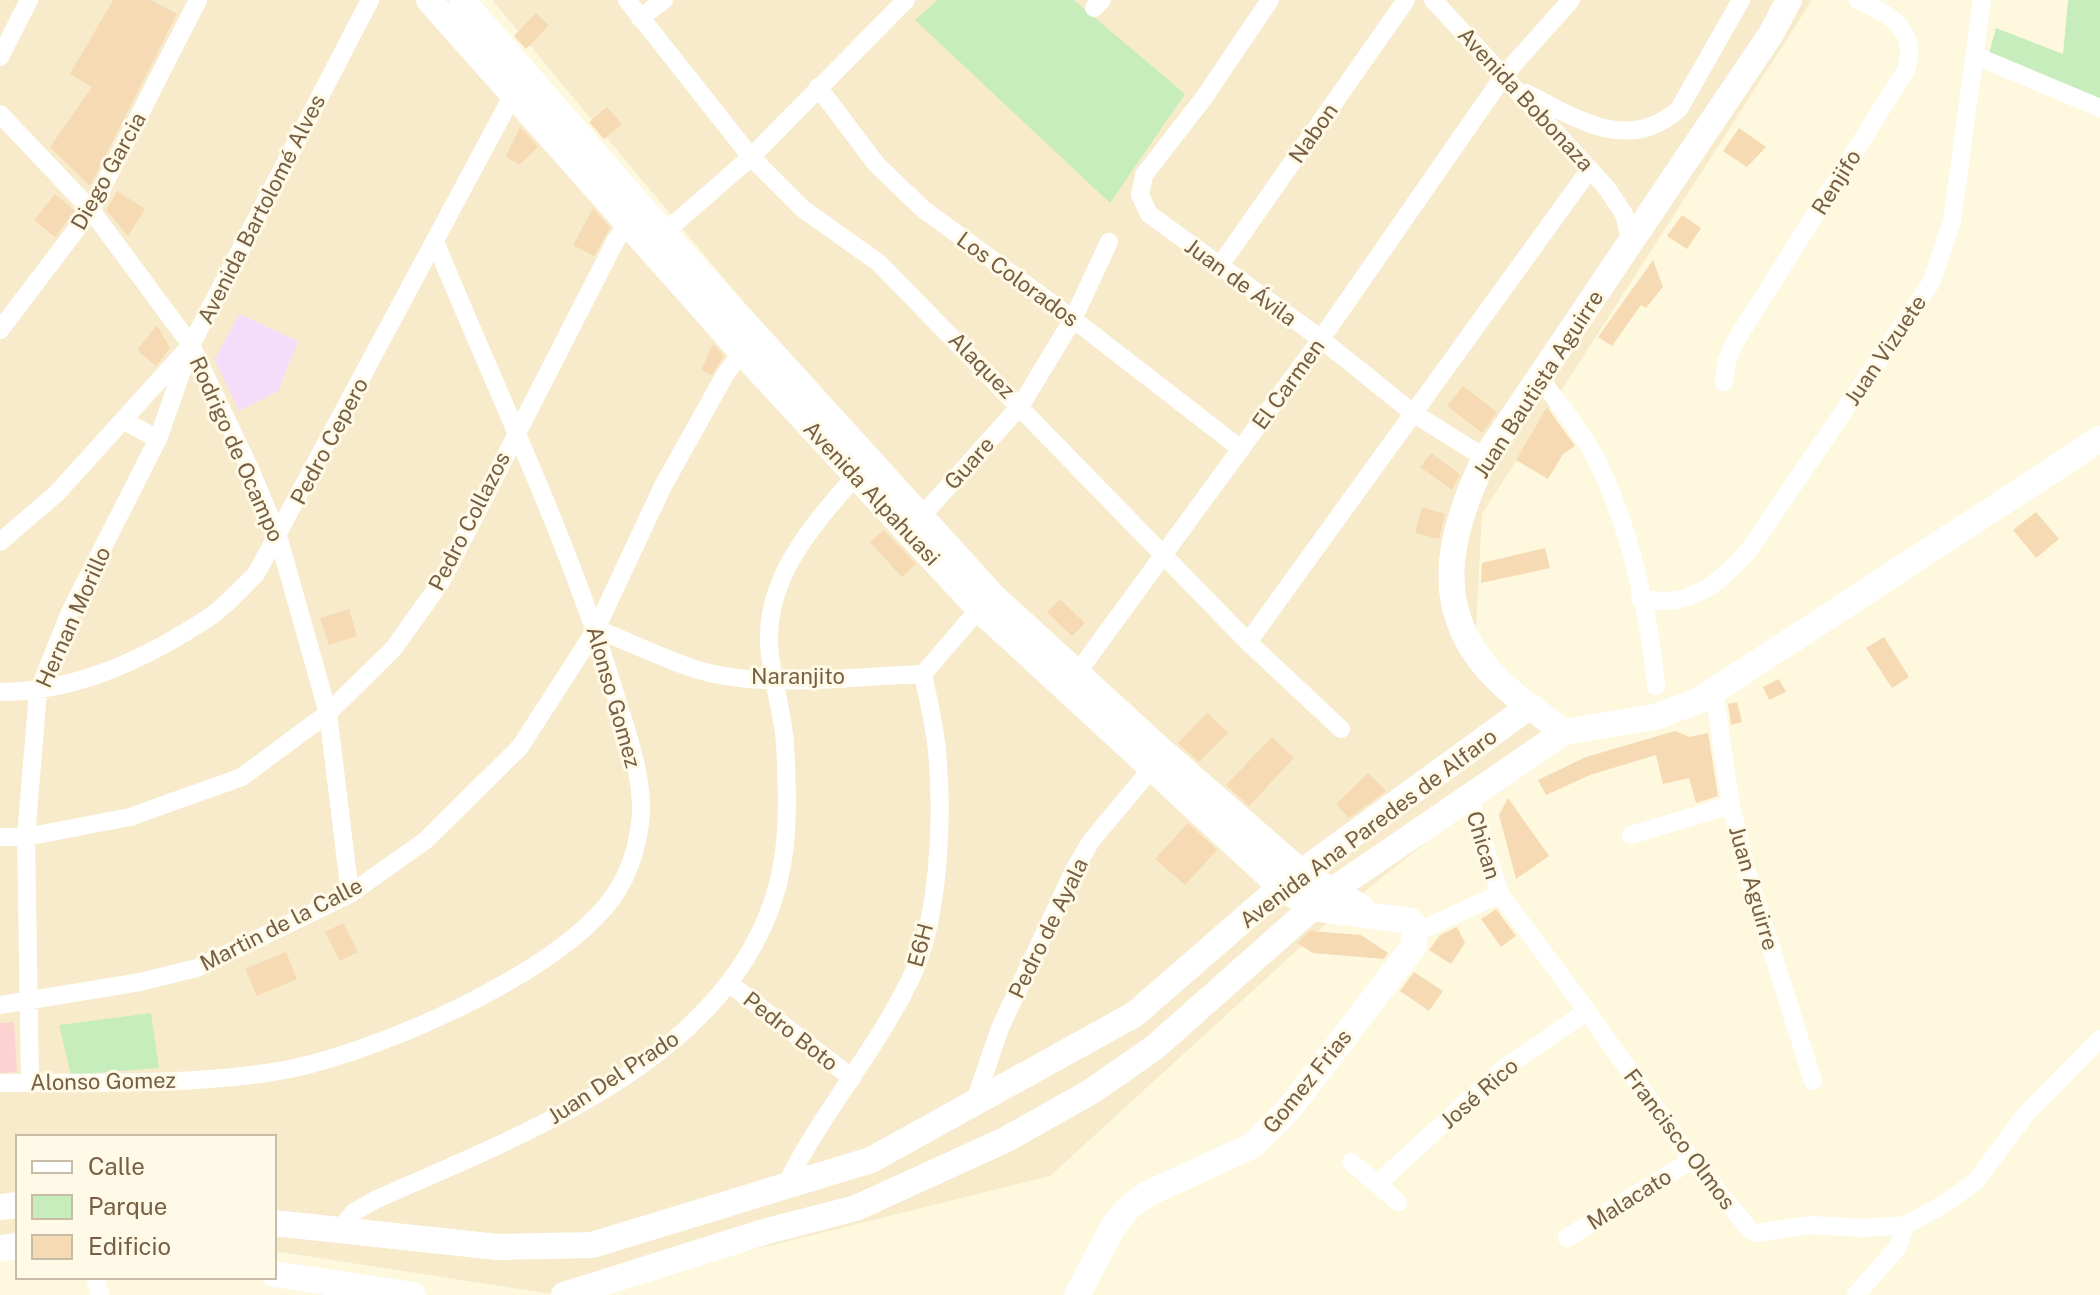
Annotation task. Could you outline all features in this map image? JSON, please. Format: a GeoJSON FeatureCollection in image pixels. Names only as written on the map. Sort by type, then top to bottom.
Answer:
{"type":"FeatureCollection","features":[{"type":"Feature","properties":{"kind":"main road","name":"Avenida Alpahuasi"},"geometry":{"type":"LineString","coordinates":[[429,0],[514,93],[635,215]]}},
{"type":"Feature","properties":{"kind":"main road","name":"Avenida Alpahuasi"},"geometry":{"type":"LineString","coordinates":[[462,0],[656,240],[748,343],[856,475],[979,609],[1161,750],[1292,880]]}},
{"type":"Feature","properties":{"kind":"main road","name":"Juan Bautista Aguirre"},"geometry":{"type":"LineString","coordinates":[[1564,732],[1501,683],[1477,657],[1458,621],[1453,598],[1454,535],[1464,501],[1485,458],[1657,206],[1771,34],[1789,0]]}},
{"type":"Feature","properties":{"kind":"main road","name":"Avenida Alpahuasi"},"geometry":{"type":"LineString","coordinates":[[748,343],[921,517],[1152,768],[1292,880],[1322,900],[1370,914],[1410,921],[1417,932]]}},
{"type":"Feature","properties":{"kind":"main road"},"geometry":{"type":"LineString","coordinates":[[1564,732],[1663,715],[1714,692],[2100,439]]}},
{"type":"Feature","properties":{"kind":"main road","name":"Avenida Ana Paredes de Alfaro"},"geometry":{"type":"LineString","coordinates":[[276,1223],[497,1247],[592,1245],[787,1183],[830,1175],[871,1160],[1135,1014],[1292,880],[1530,706]]}},
{"type":"Feature","properties":{"kind":"main road","name":"Avenida Ana Paredes de Alfaro"},"geometry":{"type":"LineString","coordinates":[[564,1295],[764,1232],[856,1208],[1005,1140],[1092,1091],[1155,1047],[1322,900],[1564,732]]}},
{"type":"Feature","properties":{"kind":"main road","name":"Gomez Frias"},"geometry":{"type":"LineString","coordinates":[[1077,1295],[1113,1227],[1128,1208],[1149,1193],[1252,1146],[1289,1109],[1414,946],[1417,932]]}},
{"type":"Feature","properties":{"kind":"main road"},"geometry":{"type":"LineString","coordinates":[[276,1274],[413,1295]]}},
{"type":"Feature","properties":{"kind":"street"},"geometry":{"type":"LineString","coordinates":[[0,57],[29,0]]}},
{"type":"Feature","properties":{"kind":"street","name":"Diego Garcia"},"geometry":{"type":"LineString","coordinates":[[0,330],[91,210],[198,0]]}},
{"type":"Feature","properties":{"kind":"street","name":"Avenida Bartolomé Alves"},"geometry":{"type":"LineString","coordinates":[[0,542],[57,493],[191,345],[370,0]]}},
{"type":"Feature","properties":{"kind":"street","name":"Alaquez"},"geometry":{"type":"LineString","coordinates":[[627,0],[751,157],[803,209],[879,263],[1021,405],[1248,642],[1341,729]]}},
{"type":"Feature","properties":{"kind":"street"},"geometry":{"type":"LineString","coordinates":[[640,18],[664,0]]}},
{"type":"Feature","properties":{"kind":"street"},"geometry":{"type":"LineString","coordinates":[[656,240],[751,157],[906,0]]}},
{"type":"Feature","properties":{"kind":"street","name":"Juan de Ávila"},"geometry":{"type":"LineString","coordinates":[[1270,0],[1203,99],[1144,175],[1140,195],[1149,214],[1321,339],[1413,413],[1485,458]]}},
{"type":"Feature","properties":{"kind":"street","name":"Nabon"},"geometry":{"type":"LineString","coordinates":[[1219,267],[1406,0]]}},
{"type":"Feature","properties":{"kind":"street","name":"Avenida Bobonaza"},"geometry":{"type":"LineString","coordinates":[[1433,0],[1590,169],[1616,201],[1629,228],[1631,243]]}},
{"type":"Feature","properties":{"kind":"street","name":"El Carmen"},"geometry":{"type":"LineString","coordinates":[[1072,680],[1321,339],[1505,74],[1571,0]]}},
{"type":"Feature","properties":{"kind":"street"},"geometry":{"type":"LineString","coordinates":[[1518,89],[1596,126],[1629,132],[1647,130],[1664,123],[1679,109],[1741,0]]}},
{"type":"Feature","properties":{"kind":"street","name":"Renjifo"},"geometry":{"type":"LineString","coordinates":[[1724,382],[1727,361],[1735,342],[1906,70],[1909,43],[1901,25],[1888,14],[1858,0]]}},
{"type":"Feature","properties":{"kind":"street","name":"Juan Vizuete"},"geometry":{"type":"LineString","coordinates":[[1640,598],[1688,597],[1704,592],[1728,575],[1752,546],[1931,283],[1952,221],[1982,0]]}},
{"type":"Feature","properties":{"kind":"street"},"geometry":{"type":"LineString","coordinates":[[1976,56],[2100,108]]}},
{"type":"Feature","properties":{"kind":"street","name":"Los Colorados"},"geometry":{"type":"LineString","coordinates":[[818,87],[897,187],[1241,449]]}},
{"type":"Feature","properties":{"kind":"street","name":"Pedro Cepero"},"geometry":{"type":"LineString","coordinates":[[0,692],[38,692],[120,668],[213,615],[256,574],[436,244],[514,93]]}},
{"type":"Feature","properties":{"kind":"street","name":"Rodrigo de Ocampo"},"geometry":{"type":"LineString","coordinates":[[0,114],[91,210],[191,345],[278,536],[328,713],[350,894]]}},
{"type":"Feature","properties":{"kind":"street"},"geometry":{"type":"LineString","coordinates":[[1248,642],[1590,169]]}},
{"type":"Feature","properties":{"kind":"street"},"geometry":{"type":"LineString","coordinates":[[1616,201],[1657,206]]}},
{"type":"Feature","properties":{"kind":"street","name":"Pedro Collazos"},"geometry":{"type":"LineString","coordinates":[[0,837],[26,837],[130,817],[242,777],[328,713],[394,648],[441,582],[514,433],[635,215]]}},
{"type":"Feature","properties":{"kind":"street","name":"Guare"},"geometry":{"type":"LineString","coordinates":[[921,517],[1021,405],[1073,319],[1109,242]]}},
{"type":"Feature","properties":{"kind":"street","name":"Alonso Gomez"},"geometry":{"type":"LineString","coordinates":[[0,1083],[195,1080],[275,1072],[350,1051],[461,1007],[546,958],[612,898],[628,871],[637,844],[641,815],[636,763],[596,629],[436,244]]}},
{"type":"Feature","properties":{"kind":"street","name":"Martin de la Calle"},"geometry":{"type":"LineString","coordinates":[[0,1005],[140,982],[197,968],[350,894],[426,840],[520,747],[596,629],[663,486],[748,343]]}},
{"type":"Feature","properties":{"kind":"street","name":"Hernan Morillo"},"geometry":{"type":"LineString","coordinates":[[27,1002],[26,837],[38,692],[70,612],[158,439],[191,345]]}},
{"type":"Feature","properties":{"kind":"street"},"geometry":{"type":"LineString","coordinates":[[1540,378],[1596,459],[1618,516],[1640,598],[1656,686]]}},
{"type":"Feature","properties":{"kind":"street"},"geometry":{"type":"LineString","coordinates":[[124,421],[158,439]]}},
{"type":"Feature","properties":{"kind":"street","name":"Juan Del Prado"},"geometry":{"type":"LineString","coordinates":[[339,1230],[354,1212],[375,1200],[520,1135],[592,1095],[663,1049],[700,1018],[730,984],[761,928],[782,865],[788,798],[785,739],[769,641],[773,600],[781,576],[821,516],[856,475]]}},
{"type":"Feature","properties":{"kind":"street"},"geometry":{"type":"LineString","coordinates":[[923,674],[979,609]]}},
{"type":"Feature","properties":{"kind":"street","name":"Naranjito"},"geometry":{"type":"LineString","coordinates":[[596,629],[700,670],[775,679],[923,674]]}},
{"type":"Feature","properties":{"kind":"street","name":"E6H"},"geometry":{"type":"LineString","coordinates":[[787,1183],[813,1131],[852,1078],[912,977],[930,906],[939,834],[937,751],[923,674]]}},
{"type":"Feature","properties":{"kind":"street","name":"Juan Aguirre"},"geometry":{"type":"LineString","coordinates":[[1714,692],[1731,805],[1746,869],[1813,1081]]}},
{"type":"Feature","properties":{"kind":"street","name":"Pedro de Ayala"},"geometry":{"type":"LineString","coordinates":[[974,1104],[1000,1028],[1075,868],[1091,841],[1152,768]]}},
{"type":"Feature","properties":{"kind":"street","name":"Chican"},"geometry":{"type":"LineString","coordinates":[[1469,796],[1500,894]]}},
{"type":"Feature","properties":{"kind":"street"},"geometry":{"type":"LineString","coordinates":[[1631,835],[1731,805]]}},
{"type":"Feature","properties":{"kind":"street"},"geometry":{"type":"LineString","coordinates":[[1417,932],[1500,894]]}},
{"type":"Feature","properties":{"kind":"street","name":"Francisco Olmos"},"geometry":{"type":"LineString","coordinates":[[1500,894],[1692,1160],[1750,1230],[1756,1233],[1810,1225],[1862,1228],[1906,1225],[1976,1181],[2026,1114],[2100,1039]]}},
{"type":"Feature","properties":{"kind":"street","name":"Pedro Boto"},"geometry":{"type":"LineString","coordinates":[[730,984],[852,1078]]}},
{"type":"Feature","properties":{"kind":"street"},"geometry":{"type":"LineString","coordinates":[[27,1002],[30,1082]]}},
{"type":"Feature","properties":{"kind":"street","name":"José Rico"},"geometry":{"type":"LineString","coordinates":[[1377,1184],[1503,1069],[1587,1011]]}},
{"type":"Feature","properties":{"kind":"street","name":"Malacato"},"geometry":{"type":"LineString","coordinates":[[1567,1238],[1692,1160]]}},
{"type":"Feature","properties":{"kind":"street"},"geometry":{"type":"LineString","coordinates":[[1351,1162],[1398,1202]]}},
{"type":"Feature","properties":{"kind":"street"},"geometry":{"type":"LineString","coordinates":[[1856,1295],[1897,1248],[1906,1225]]}},
{"type":"Feature","properties":{"kind":"shaded area"},"geometry":{"type":"Polygon","coordinates":[[[0,0],[476,0],[941,539],[492,0],[1812,0],[1482,514],[1475,648],[1560,735],[1339,912],[1050,1176],[571,1295],[558,1295],[276,1251],[276,1135],[16,1135],[16,1232],[0,1237],[0,0]]]}},
{"type":"Feature","properties":{"kind":"shaded area"},"geometry":{"type":"Polygon","coordinates":[[[239,314],[298,341],[278,391],[239,411],[215,360],[239,314]]]}},
{"type":"Feature","properties":{"kind":"shaded area"},"geometry":{"type":"Polygon","coordinates":[[[14,1022],[17,1072],[0,1073],[0,1023],[14,1022]]]}},
{"type":"Feature","properties":{"kind":"green space"},"geometry":{"type":"Polygon","coordinates":[[[937,0],[1074,0],[1185,94],[1110,203],[915,20],[937,0]]]}},
{"type":"Feature","properties":{"kind":"green space"},"geometry":{"type":"Polygon","coordinates":[[[2068,0],[2100,0],[2100,99],[1989,53],[1996,28],[2063,54],[2068,0]]]}},
{"type":"Feature","properties":{"kind":"green space"},"geometry":{"type":"Polygon","coordinates":[[[151,1013],[159,1068],[71,1075],[59,1025],[151,1013]]]}},
{"type":"Feature","properties":{"kind":"building"},"geometry":{"type":"Polygon","coordinates":[[[113,0],[151,0],[177,14],[90,186],[50,147],[92,87],[70,74],[113,0]]]}},
{"type":"Feature","properties":{"kind":"building"},"geometry":{"type":"Polygon","coordinates":[[[536,13],[549,25],[526,49],[514,36],[536,13]]]}},
{"type":"Feature","properties":{"kind":"building"},"geometry":{"type":"Polygon","coordinates":[[[607,107],[622,124],[604,139],[589,122],[607,107]]]}},
{"type":"Feature","properties":{"kind":"building"},"geometry":{"type":"Polygon","coordinates":[[[520,127],[538,147],[519,165],[506,156],[520,127]]]}},
{"type":"Feature","properties":{"kind":"building"},"geometry":{"type":"Polygon","coordinates":[[[1739,128],[1766,147],[1747,167],[1723,151],[1739,128]]]}},
{"type":"Feature","properties":{"kind":"building"},"geometry":{"type":"Polygon","coordinates":[[[117,191],[145,209],[128,236],[106,210],[117,191]]]}},
{"type":"Feature","properties":{"kind":"building"},"geometry":{"type":"Polygon","coordinates":[[[55,194],[75,211],[55,237],[34,220],[55,194]]]}},
{"type":"Feature","properties":{"kind":"building"},"geometry":{"type":"Polygon","coordinates":[[[593,208],[610,228],[594,256],[573,245],[593,208]]]}},
{"type":"Feature","properties":{"kind":"building"},"geometry":{"type":"Polygon","coordinates":[[[1682,215],[1701,228],[1687,249],[1667,236],[1682,215]]]}},
{"type":"Feature","properties":{"kind":"building"},"geometry":{"type":"Polygon","coordinates":[[[1653,260],[1663,287],[1646,308],[1641,305],[1612,346],[1598,337],[1653,260]]]}},
{"type":"Feature","properties":{"kind":"building"},"geometry":{"type":"Polygon","coordinates":[[[157,325],[170,348],[156,366],[137,350],[157,325]]]}},
{"type":"Feature","properties":{"kind":"building"},"geometry":{"type":"Polygon","coordinates":[[[713,344],[724,356],[712,375],[701,370],[713,344]]]}},
{"type":"Feature","properties":{"kind":"building"},"geometry":{"type":"Polygon","coordinates":[[[1463,386],[1497,412],[1482,433],[1447,406],[1463,386]]]}},
{"type":"Feature","properties":{"kind":"building"},"geometry":{"type":"Polygon","coordinates":[[[1547,407],[1575,446],[1563,454],[1548,479],[1516,460],[1547,407]]]}},
{"type":"Feature","properties":{"kind":"building"},"geometry":{"type":"Polygon","coordinates":[[[1431,453],[1460,474],[1452,490],[1420,467],[1431,453]]]}},
{"type":"Feature","properties":{"kind":"building"},"geometry":{"type":"Polygon","coordinates":[[[1422,507],[1445,514],[1439,539],[1415,533],[1422,507]]]}},
{"type":"Feature","properties":{"kind":"building"},"geometry":{"type":"Polygon","coordinates":[[[2036,512],[2059,539],[2036,558],[2013,530],[2036,512]]]}},
{"type":"Feature","properties":{"kind":"building"},"geometry":{"type":"Polygon","coordinates":[[[884,530],[916,564],[902,577],[870,542],[884,530]]]}},
{"type":"Feature","properties":{"kind":"building"},"geometry":{"type":"Polygon","coordinates":[[[1545,548],[1550,568],[1481,583],[1482,563],[1545,548]]]}},
{"type":"Feature","properties":{"kind":"building"},"geometry":{"type":"Polygon","coordinates":[[[1060,599],[1085,623],[1072,636],[1047,612],[1060,599]]]}},
{"type":"Feature","properties":{"kind":"building"},"geometry":{"type":"Polygon","coordinates":[[[349,609],[357,636],[329,645],[320,618],[349,609]]]}},
{"type":"Feature","properties":{"kind":"building"},"geometry":{"type":"Polygon","coordinates":[[[1884,637],[1909,677],[1892,688],[1866,648],[1884,637]]]}},
{"type":"Feature","properties":{"kind":"building"},"geometry":{"type":"Polygon","coordinates":[[[1779,679],[1786,692],[1769,700],[1763,687],[1779,679]]]}},
{"type":"Feature","properties":{"kind":"building"},"geometry":{"type":"Polygon","coordinates":[[[1737,702],[1742,722],[1731,725],[1728,704],[1737,702]]]}},
{"type":"Feature","properties":{"kind":"building"},"geometry":{"type":"Polygon","coordinates":[[[1207,713],[1228,733],[1199,762],[1178,743],[1207,713]]]}},
{"type":"Feature","properties":{"kind":"building"},"geometry":{"type":"Polygon","coordinates":[[[1675,731],[1690,737],[1708,733],[1718,796],[1696,803],[1689,778],[1663,784],[1656,755],[1590,775],[1546,795],[1538,780],[1586,757],[1675,731]]]}},
{"type":"Feature","properties":{"kind":"building"},"geometry":{"type":"Polygon","coordinates":[[[1272,737],[1294,758],[1249,806],[1226,785],[1272,737]]]}},
{"type":"Feature","properties":{"kind":"building"},"geometry":{"type":"Polygon","coordinates":[[[1368,773],[1386,791],[1349,818],[1336,804],[1368,773]]]}},
{"type":"Feature","properties":{"kind":"building"},"geometry":{"type":"Polygon","coordinates":[[[1508,798],[1549,856],[1516,879],[1499,815],[1508,798]]]}},
{"type":"Feature","properties":{"kind":"building"},"geometry":{"type":"Polygon","coordinates":[[[1188,823],[1217,850],[1185,885],[1155,859],[1188,823]]]}},
{"type":"Feature","properties":{"kind":"building"},"geometry":{"type":"Polygon","coordinates":[[[1496,909],[1516,936],[1501,947],[1481,919],[1496,909]]]}},
{"type":"Feature","properties":{"kind":"building"},"geometry":{"type":"Polygon","coordinates":[[[343,923],[358,952],[340,961],[325,932],[343,923]]]}},
{"type":"Feature","properties":{"kind":"building"},"geometry":{"type":"Polygon","coordinates":[[[1457,927],[1465,943],[1451,964],[1429,950],[1440,935],[1457,927]]]}},
{"type":"Feature","properties":{"kind":"building"},"geometry":{"type":"Polygon","coordinates":[[[1310,931],[1361,935],[1388,953],[1384,959],[1313,953],[1297,943],[1310,931]]]}},
{"type":"Feature","properties":{"kind":"building"},"geometry":{"type":"Polygon","coordinates":[[[286,952],[297,979],[257,996],[245,969],[286,952]]]}},
{"type":"Feature","properties":{"kind":"building"},"geometry":{"type":"Polygon","coordinates":[[[1414,972],[1443,991],[1429,1011],[1400,991],[1414,972]]]}}]}
